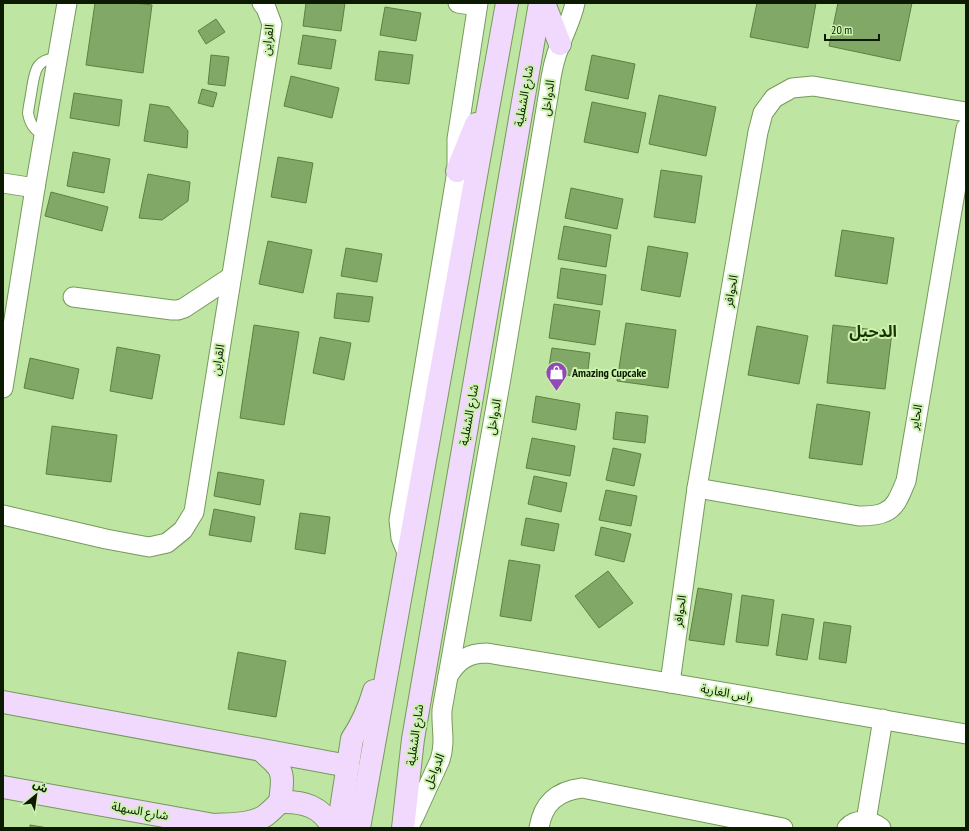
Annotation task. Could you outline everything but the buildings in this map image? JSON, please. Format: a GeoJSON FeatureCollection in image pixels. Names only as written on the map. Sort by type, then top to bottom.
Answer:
{"type":"FeatureCollection","features":[{"type":"Feature","properties":{"kind":"street"},"geometry":{"type":"LineString","coordinates":[[3,388],[35,188],[67,3]]}},
{"type":"Feature","properties":{"kind":"street","name":"القراين"},"geometry":{"type":"LineString","coordinates":[[3,515],[106,539],[149,547],[166,543],[183,530],[194,512],[272,24],[266,8],[262,3]]}},
{"type":"Feature","properties":{"kind":"street"},"geometry":{"type":"LineString","coordinates":[[408,555],[401,538],[399,520],[457,171],[457,139],[478,5],[458,3]]}},
{"type":"Feature","properties":{"kind":"street"},"geometry":{"type":"LineString","coordinates":[[359,828],[507,3]]}},
{"type":"Feature","properties":{"kind":"street","name":"شارع الشفلية"},"geometry":{"type":"LineString","coordinates":[[403,828],[413,739],[540,3]]}},
{"type":"Feature","properties":{"kind":"street"},"geometry":{"type":"LineString","coordinates":[[544,3],[560,44]]}},
{"type":"Feature","properties":{"kind":"street","name":"الدواخل"},"geometry":{"type":"LineString","coordinates":[[408,828],[443,752],[444,736],[441,719],[442,710],[501,378],[543,130],[550,79],[556,55],[575,3]]}},
{"type":"Feature","properties":{"kind":"street"},"geometry":{"type":"LineString","coordinates":[[457,171],[494,76]]}},
{"type":"Feature","properties":{"kind":"street","name":"الحوافر"},"geometry":{"type":"LineString","coordinates":[[670,683],[697,488],[758,132],[763,113],[774,98],[792,88],[813,86],[966,112]]}},
{"type":"Feature","properties":{"kind":"street","name":"الحاير"},"geometry":{"type":"LineString","coordinates":[[697,488],[859,516],[885,513],[893,507],[900,496],[906,480],[966,128]]}},
{"type":"Feature","properties":{"kind":"street"},"geometry":{"type":"LineString","coordinates":[[3,183],[35,188]]}},
{"type":"Feature","properties":{"kind":"street"},"geometry":{"type":"LineString","coordinates":[[73,297],[178,310],[231,277]]}},
{"type":"Feature","properties":{"kind":"street"},"geometry":{"type":"LineString","coordinates":[[338,828],[352,739],[370,704],[396,619]]}},
{"type":"Feature","properties":{"kind":"street","name":"راس الغارية"},"geometry":{"type":"LineString","coordinates":[[457,622],[461,630],[472,644],[487,653]]}},
{"type":"Feature","properties":{"kind":"street","name":"راس الغارية"},"geometry":{"type":"LineString","coordinates":[[448,676],[452,669],[464,658],[479,653],[487,653],[966,734]]}},
{"type":"Feature","properties":{"kind":"street"},"geometry":{"type":"LineString","coordinates":[[3,702],[348,766]]}},
{"type":"Feature","properties":{"kind":"street"},"geometry":{"type":"LineString","coordinates":[[847,828],[858,822],[874,824],[883,719]]}},
{"type":"Feature","properties":{"kind":"street"},"geometry":{"type":"LineString","coordinates":[[262,751],[281,772],[280,802],[293,801],[316,808],[324,815],[333,828]]}},
{"type":"Feature","properties":{"kind":"street","name":"شارع السهلة"},"geometry":{"type":"LineString","coordinates":[[3,787],[214,825],[244,823],[255,820],[266,816],[280,802]]}},
{"type":"Feature","properties":{"kind":"street"},"geometry":{"type":"LineString","coordinates":[[540,828],[544,811],[555,797],[563,792],[582,788],[783,828]]}},
{"type":"Feature","properties":{"kind":"place","name":"Amazing Cupcake"},"geometry":{"type":"Point","coordinates":[556,392]}},
{"type":"Feature","properties":{"kind":"district","name":"الدحيل"},"geometry":{"type":"Point","coordinates":[873,331]}}]}
